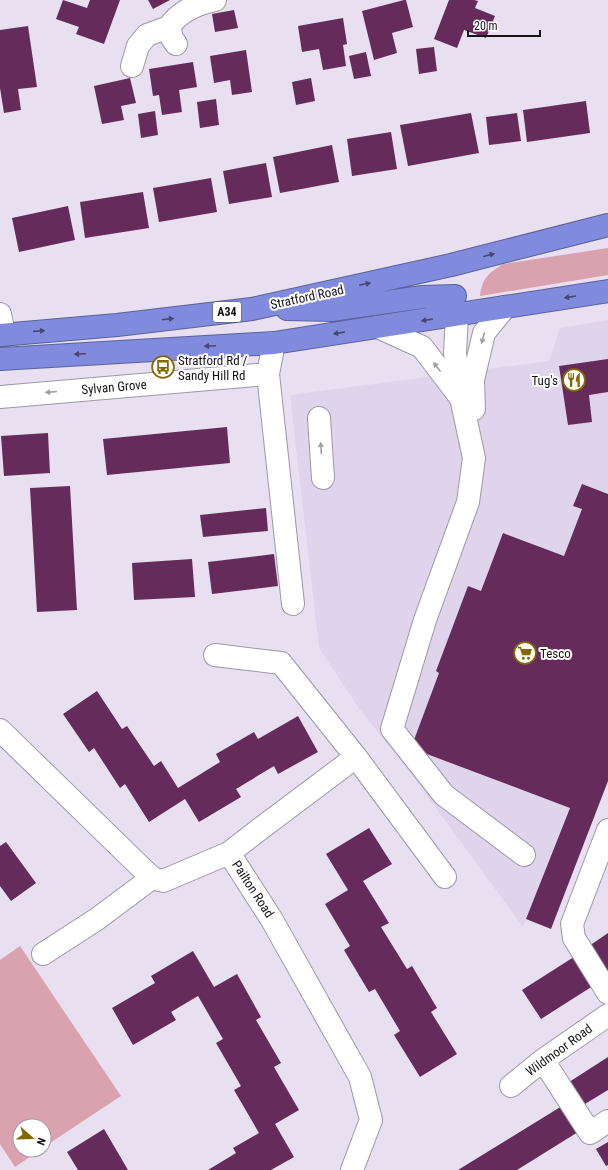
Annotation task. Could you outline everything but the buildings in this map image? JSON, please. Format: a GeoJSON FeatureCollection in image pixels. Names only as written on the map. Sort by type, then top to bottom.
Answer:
{"type":"FeatureCollection","features":[{"type":"Feature","properties":{"kind":"highway","name":"Stratford Road"},"geometry":{"type":"LineString","coordinates":[[1,328],[117,325],[252,309],[451,265],[608,225]]}},
{"type":"Feature","properties":{"kind":"highway"},"geometry":{"type":"LineString","coordinates":[[451,265],[456,305]]}},
{"type":"Feature","properties":{"kind":"highway"},"geometry":{"type":"LineString","coordinates":[[252,309],[331,310],[422,297],[456,305],[505,307],[608,290]]}},
{"type":"Feature","properties":{"kind":"highway"},"geometry":{"type":"LineString","coordinates":[[0,359],[274,343],[378,327],[456,305]]}},
{"type":"Feature","properties":{"kind":"street"},"geometry":{"type":"LineString","coordinates":[[132,66],[138,46],[147,35],[172,36],[175,18],[200,3],[214,0]]}},
{"type":"Feature","properties":{"kind":"street"},"geometry":{"type":"LineString","coordinates":[[456,305],[455,353],[461,398],[474,458]]}},
{"type":"Feature","properties":{"kind":"street"},"geometry":{"type":"LineString","coordinates":[[505,307],[484,333],[473,380],[474,458],[468,502],[425,620],[392,729],[444,795],[524,855]]}},
{"type":"Feature","properties":{"kind":"street"},"geometry":{"type":"LineString","coordinates":[[378,327],[422,347],[461,398]]}},
{"type":"Feature","properties":{"kind":"street"},"geometry":{"type":"LineString","coordinates":[[274,343],[268,374],[293,604]]}},
{"type":"Feature","properties":{"kind":"street","name":"Sylvan Grove"},"geometry":{"type":"LineString","coordinates":[[0,397],[268,374]]}},
{"type":"Feature","properties":{"kind":"street"},"geometry":{"type":"LineString","coordinates":[[319,418],[323,478]]}},
{"type":"Feature","properties":{"kind":"street"},"geometry":{"type":"LineString","coordinates":[[215,655],[281,663],[356,757],[445,877]]}},
{"type":"Feature","properties":{"kind":"street"},"geometry":{"type":"LineString","coordinates":[[0,730],[152,878],[97,919],[43,954]]}},
{"type":"Feature","properties":{"kind":"street"},"geometry":{"type":"LineString","coordinates":[[229,853],[356,757]]}},
{"type":"Feature","properties":{"kind":"street"},"geometry":{"type":"LineString","coordinates":[[608,830],[572,924],[574,938],[608,993]]}},
{"type":"Feature","properties":{"kind":"street","name":"Pailton Road"},"geometry":{"type":"LineString","coordinates":[[152,878],[163,881],[229,853],[272,920],[360,1077],[371,1120],[352,1170]]}},
{"type":"Feature","properties":{"kind":"street","name":"Wildmoor Road"},"geometry":{"type":"LineString","coordinates":[[510,1086],[543,1060],[608,1015]]}},
{"type":"Feature","properties":{"kind":"street"},"geometry":{"type":"LineString","coordinates":[[543,1060],[590,1133],[608,1121]]}},
{"type":"Feature","properties":{"kind":"shaded area"},"geometry":{"type":"Polygon","coordinates":[[[608,248],[608,275],[480,296],[484,280],[494,270],[503,264],[608,248]]]}},
{"type":"Feature","properties":{"kind":"shaded area"},"geometry":{"type":"Polygon","coordinates":[[[608,320],[608,709],[523,927],[411,774],[358,707],[319,648],[290,395],[549,361],[560,328],[608,320]]]}},
{"type":"Feature","properties":{"kind":"shaded area"},"geometry":{"type":"Polygon","coordinates":[[[20,946],[121,1096],[52,1142],[52,1118],[12,1118],[12,1158],[28,1158],[15,1167],[0,1144],[0,960],[20,946]]]}},
{"type":"Feature","properties":{"kind":"place","name":"Stratford Rd / Sandy Hill Rd"},"geometry":{"type":"Point","coordinates":[163,367]}},
{"type":"Feature","properties":{"kind":"place","name":"Tug's"},"geometry":{"type":"Point","coordinates":[574,380]}},
{"type":"Feature","properties":{"kind":"place","name":"Tesco"},"geometry":{"type":"Point","coordinates":[525,653]}}]}
